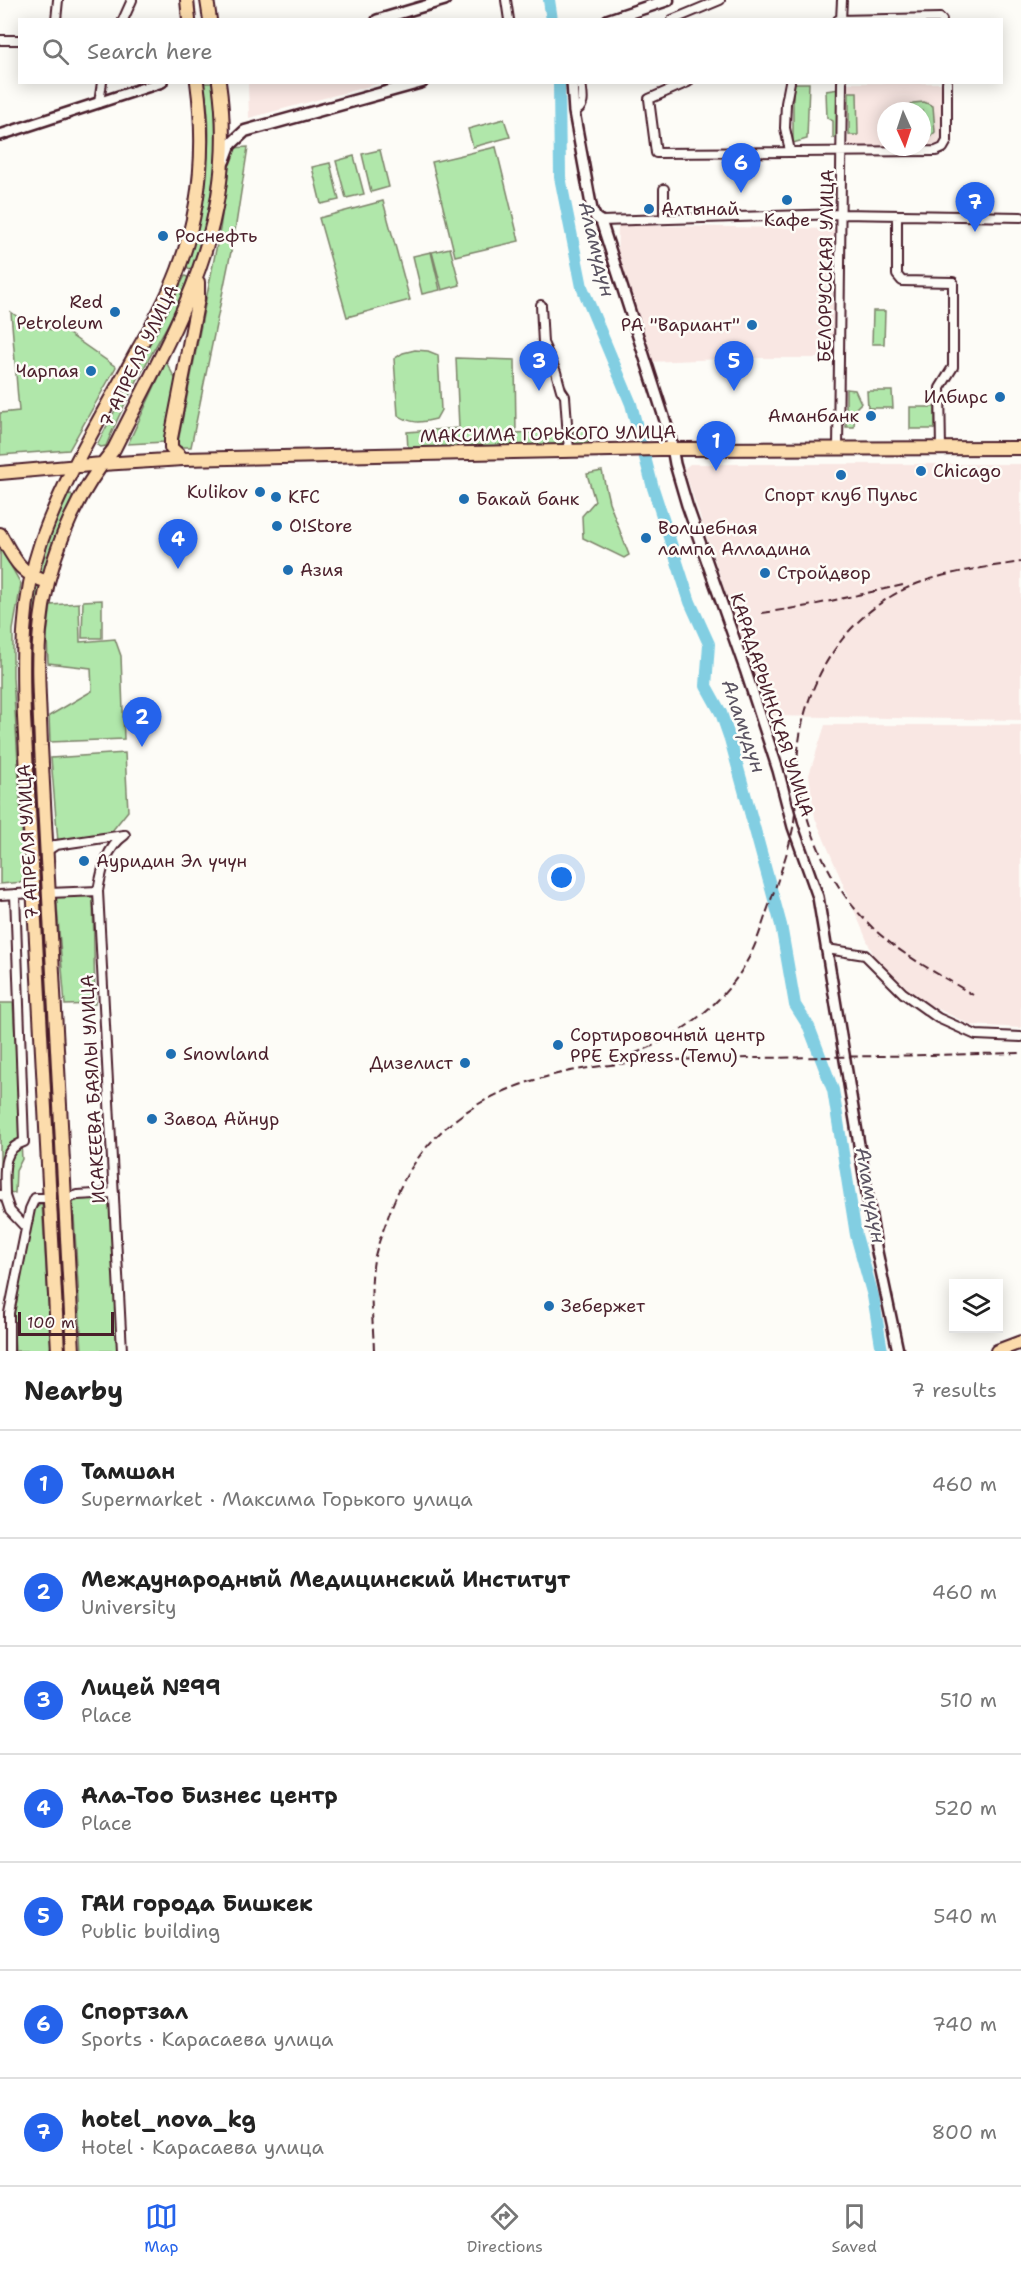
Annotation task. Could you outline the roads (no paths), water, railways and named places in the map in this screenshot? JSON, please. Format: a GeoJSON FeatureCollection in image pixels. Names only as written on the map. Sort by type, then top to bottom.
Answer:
{"type":"FeatureCollection","features":[{"type":"Feature","properties":{"kind":"main road"},"geometry":{"type":"LineString","coordinates":[[187,0],[189,18]]}},
{"type":"Feature","properties":{"kind":"main road"},"geometry":{"type":"LineString","coordinates":[[207,0],[210,18]]}},
{"type":"Feature","properties":{"kind":"main road"},"geometry":{"type":"LineString","coordinates":[[614,18],[668,0]]}},
{"type":"Feature","properties":{"kind":"main road","name":"7 АПРЕЛЯ УЛИЦА"},"geometry":{"type":"LineString","coordinates":[[56,1348],[22,657],[24,620],[31,577],[48,523],[162,305],[187,244],[198,196],[202,146],[197,84]]}},
{"type":"Feature","properties":{"kind":"main road"},"geometry":{"type":"LineString","coordinates":[[221,174],[230,145],[245,131],[415,84]]}},
{"type":"Feature","properties":{"kind":"main road","name":"7 АПРЕЛЯ УЛИЦА"},"geometry":{"type":"LineString","coordinates":[[74,1349],[71,1197],[64,1178],[38,660],[40,630],[48,582],[69,521],[102,464],[114,449],[184,310],[199,274],[214,222],[221,174],[220,88]]}},
{"type":"Feature","properties":{"kind":"main road"},"geometry":{"type":"LineString","coordinates":[[222,115],[228,125],[245,131]]}},
{"type":"Feature","properties":{"kind":"main road"},"geometry":{"type":"LineString","coordinates":[[178,270],[199,274],[198,299],[171,438],[171,448],[183,459]]}},
{"type":"Feature","properties":{"kind":"main road","name":"МАКСИМА ГОРЬКОГО УЛИЦА"},"geometry":{"type":"LineString","coordinates":[[0,473],[183,459],[666,449],[1021,448]]}},
{"type":"Feature","properties":{"kind":"main road"},"geometry":{"type":"LineString","coordinates":[[0,534],[19,566],[31,577],[48,582]]}},
{"type":"Feature","properties":{"kind":"main road"},"geometry":{"type":"LineString","coordinates":[[34,893],[49,893]]}},
{"type":"Feature","properties":{"kind":"main road"},"geometry":{"type":"LineString","coordinates":[[997,1351],[1021,1342]]}},
{"type":"Feature","properties":{"kind":"street"},"geometry":{"type":"LineString","coordinates":[[56,18],[58,0]]}},
{"type":"Feature","properties":{"kind":"street"},"geometry":{"type":"LineString","coordinates":[[124,18],[132,0]]}},
{"type":"Feature","properties":{"kind":"street"},"geometry":{"type":"LineString","coordinates":[[384,18],[446,0]]}},
{"type":"Feature","properties":{"kind":"street"},"geometry":{"type":"LineString","coordinates":[[677,18],[720,0]]}},
{"type":"Feature","properties":{"kind":"street"},"geometry":{"type":"LineString","coordinates":[[840,18],[842,0]]}},
{"type":"Feature","properties":{"kind":"street"},"geometry":{"type":"LineString","coordinates":[[506,3],[509,18]]}},
{"type":"Feature","properties":{"kind":"street"},"geometry":{"type":"LineString","coordinates":[[0,40],[18,40]]}},
{"type":"Feature","properties":{"kind":"street"},"geometry":{"type":"LineString","coordinates":[[99,103],[102,84]]}},
{"type":"Feature","properties":{"kind":"street"},"geometry":{"type":"LineString","coordinates":[[0,135],[156,84]]}},
{"type":"Feature","properties":{"kind":"street","name":"КАРАДАРЬИНСКАЯ УЛИЦА"},"geometry":{"type":"LineString","coordinates":[[572,84],[573,112],[592,210],[596,218],[601,221],[670,436],[666,449],[746,672],[778,770],[793,827],[818,897],[876,1247],[898,1351]]}},
{"type":"Feature","properties":{"kind":"street"},"geometry":{"type":"LineString","coordinates":[[573,112],[581,108],[583,103],[581,84]]}},
{"type":"Feature","properties":{"kind":"street"},"geometry":{"type":"LineString","coordinates":[[683,84],[649,99],[656,153],[936,151],[943,148],[947,141],[947,84]]}},
{"type":"Feature","properties":{"kind":"street"},"geometry":{"type":"LineString","coordinates":[[790,84],[785,122],[790,151]]}},
{"type":"Feature","properties":{"kind":"street","name":"БЕЛОРУССКАЯ УЛИЦА"},"geometry":{"type":"LineString","coordinates":[[838,449],[842,84]]}},
{"type":"Feature","properties":{"kind":"street"},"geometry":{"type":"LineString","coordinates":[[663,189],[664,218]]}},
{"type":"Feature","properties":{"kind":"street"},"geometry":{"type":"LineString","coordinates":[[601,221],[841,214],[1021,217]]}},
{"type":"Feature","properties":{"kind":"street"},"geometry":{"type":"LineString","coordinates":[[897,215],[897,275],[902,280],[953,282],[953,367],[940,388],[940,449]]}},
{"type":"Feature","properties":{"kind":"street"},"geometry":{"type":"LineString","coordinates":[[541,305],[543,343],[565,396],[569,451]]}},
{"type":"Feature","properties":{"kind":"street","name":"ИСАКЕЕВА БАЯЛЫ УЛИЦА"},"geometry":{"type":"LineString","coordinates":[[47,851],[56,845],[125,835],[108,853],[102,868],[98,891],[122,1351]]}},
{"type":"Feature","properties":{"kind":"street"},"geometry":{"type":"LineString","coordinates":[[49,893],[98,891]]}},
{"type":"Feature","properties":{"kind":"street"},"geometry":{"type":"LineString","coordinates":[[0,895],[34,893]]}},
{"type":"Feature","properties":{"kind":"street"},"geometry":{"type":"LineString","coordinates":[[15,894],[24,1142],[13,1146],[8,1152],[3,1195],[10,1211],[26,1228]]}},
{"type":"Feature","properties":{"kind":"street"},"geometry":{"type":"LineString","coordinates":[[827,948],[866,955],[903,993],[938,1018],[976,1035],[1021,1037]]}},
{"type":"Feature","properties":{"kind":"street"},"geometry":{"type":"LineString","coordinates":[[71,1197],[114,1193]]}},
{"type":"Feature","properties":{"kind":"street"},"geometry":{"type":"LineString","coordinates":[[9,1351],[4,1313],[30,1209],[36,1198],[50,1198]]}},
{"type":"Feature","properties":{"kind":"waterway","name":"Аламүдүн"},"geometry":{"type":"LineString","coordinates":[[549,0],[552,18]]}},
{"type":"Feature","properties":{"kind":"waterway","name":"Аламүдүн"},"geometry":{"type":"LineString","coordinates":[[559,84],[560,177],[582,287],[631,404],[653,488],[690,602],[709,644],[706,686],[721,713],[730,739],[781,925],[795,1005],[809,1027],[833,1090],[856,1235],[873,1296],[882,1351]]}},
{"type":"Feature","properties":{"kind":"railway"},"geometry":{"type":"LineString","coordinates":[[620,1058],[657,1044],[693,1022],[737,978],[751,954],[789,846],[793,828],[799,742],[809,699],[828,659],[841,641],[855,624],[872,610],[905,589],[954,573],[1021,562]]}},
{"type":"Feature","properties":{"kind":"railway"},"geometry":{"type":"LineString","coordinates":[[762,613],[808,606],[903,585]]}},
{"type":"Feature","properties":{"kind":"railway"},"geometry":{"type":"LineString","coordinates":[[801,792],[810,827],[825,862],[855,909],[891,943],[973,995]]}},
{"type":"Feature","properties":{"kind":"railway"},"geometry":{"type":"LineString","coordinates":[[374,1351],[372,1306],[374,1260],[388,1217],[413,1165],[448,1126],[490,1098],[538,1079],[590,1068],[644,1062],[1021,1053]]}},
{"type":"Feature","properties":{"kind":"place","name":"Спортзал"},"geometry":{"type":"Point","coordinates":[741,193]}},
{"type":"Feature","properties":{"kind":"place","name":"Кафе"},"geometry":{"type":"Point","coordinates":[787,200]}},
{"type":"Feature","properties":{"kind":"place","name":"Алтынай"},"geometry":{"type":"Point","coordinates":[649,209]}},
{"type":"Feature","properties":{"kind":"place","name":"hotel_nova_kg"},"geometry":{"type":"Point","coordinates":[975,232]}},
{"type":"Feature","properties":{"kind":"place","name":"Роснефть"},"geometry":{"type":"Point","coordinates":[163,236]}},
{"type":"Feature","properties":{"kind":"place","name":"Red Petroleum"},"geometry":{"type":"Point","coordinates":[115,312]}},
{"type":"Feature","properties":{"kind":"place","name":"РА \"Вариант\""},"geometry":{"type":"Point","coordinates":[752,325]}},
{"type":"Feature","properties":{"kind":"place","name":"Чарпая"},"geometry":{"type":"Point","coordinates":[91,371]}},
{"type":"Feature","properties":{"kind":"place","name":"Лицей №99"},"geometry":{"type":"Point","coordinates":[539,391]}},
{"type":"Feature","properties":{"kind":"place","name":"ГАИ города Бишкек"},"geometry":{"type":"Point","coordinates":[734,391]}},
{"type":"Feature","properties":{"kind":"place","name":"Илбирс"},"geometry":{"type":"Point","coordinates":[1000,397]}},
{"type":"Feature","properties":{"kind":"place","name":"Аманбанк"},"geometry":{"type":"Point","coordinates":[871,416]}},
{"type":"Feature","properties":{"kind":"place","name":"Тамшан"},"geometry":{"type":"Point","coordinates":[716,471]}},
{"type":"Feature","properties":{"kind":"place","name":"Chicago"},"geometry":{"type":"Point","coordinates":[921,471]}},
{"type":"Feature","properties":{"kind":"place","name":"Спорт клуб Пульс"},"geometry":{"type":"Point","coordinates":[841,475]}},
{"type":"Feature","properties":{"kind":"place","name":"Kulikov"},"geometry":{"type":"Point","coordinates":[260,492]}},
{"type":"Feature","properties":{"kind":"place","name":"KFC"},"geometry":{"type":"Point","coordinates":[276,497]}},
{"type":"Feature","properties":{"kind":"place","name":"Бакай банк"},"geometry":{"type":"Point","coordinates":[464,499]}},
{"type":"Feature","properties":{"kind":"place","name":"O!Store"},"geometry":{"type":"Point","coordinates":[277,526]}},
{"type":"Feature","properties":{"kind":"place","name":"Волшебная лампа Алладина"},"geometry":{"type":"Point","coordinates":[646,538]}},
{"type":"Feature","properties":{"kind":"place","name":"Ала-Тоо Бизнес центр"},"geometry":{"type":"Point","coordinates":[178,569]}},
{"type":"Feature","properties":{"kind":"place","name":"Азия"},"geometry":{"type":"Point","coordinates":[288,570]}},
{"type":"Feature","properties":{"kind":"place","name":"Стройдвор"},"geometry":{"type":"Point","coordinates":[765,573]}},
{"type":"Feature","properties":{"kind":"place","name":"Международный Медицинский Институт"},"geometry":{"type":"Point","coordinates":[142,747]}},
{"type":"Feature","properties":{"kind":"place","name":"Ауридин Эл үчүн"},"geometry":{"type":"Point","coordinates":[84,861]}},
{"type":"Feature","properties":{"kind":"place","name":"Сортировочный центр PPE Express (Temu)"},"geometry":{"type":"Point","coordinates":[558,1045]}},
{"type":"Feature","properties":{"kind":"place","name":"Snowland"},"geometry":{"type":"Point","coordinates":[171,1054]}},
{"type":"Feature","properties":{"kind":"place","name":"Дизелист"},"geometry":{"type":"Point","coordinates":[465,1063]}},
{"type":"Feature","properties":{"kind":"place","name":"Завод Айнур"},"geometry":{"type":"Point","coordinates":[152,1119]}},
{"type":"Feature","properties":{"kind":"place","name":"Зебержет"},"geometry":{"type":"Point","coordinates":[549,1306]}}]}
